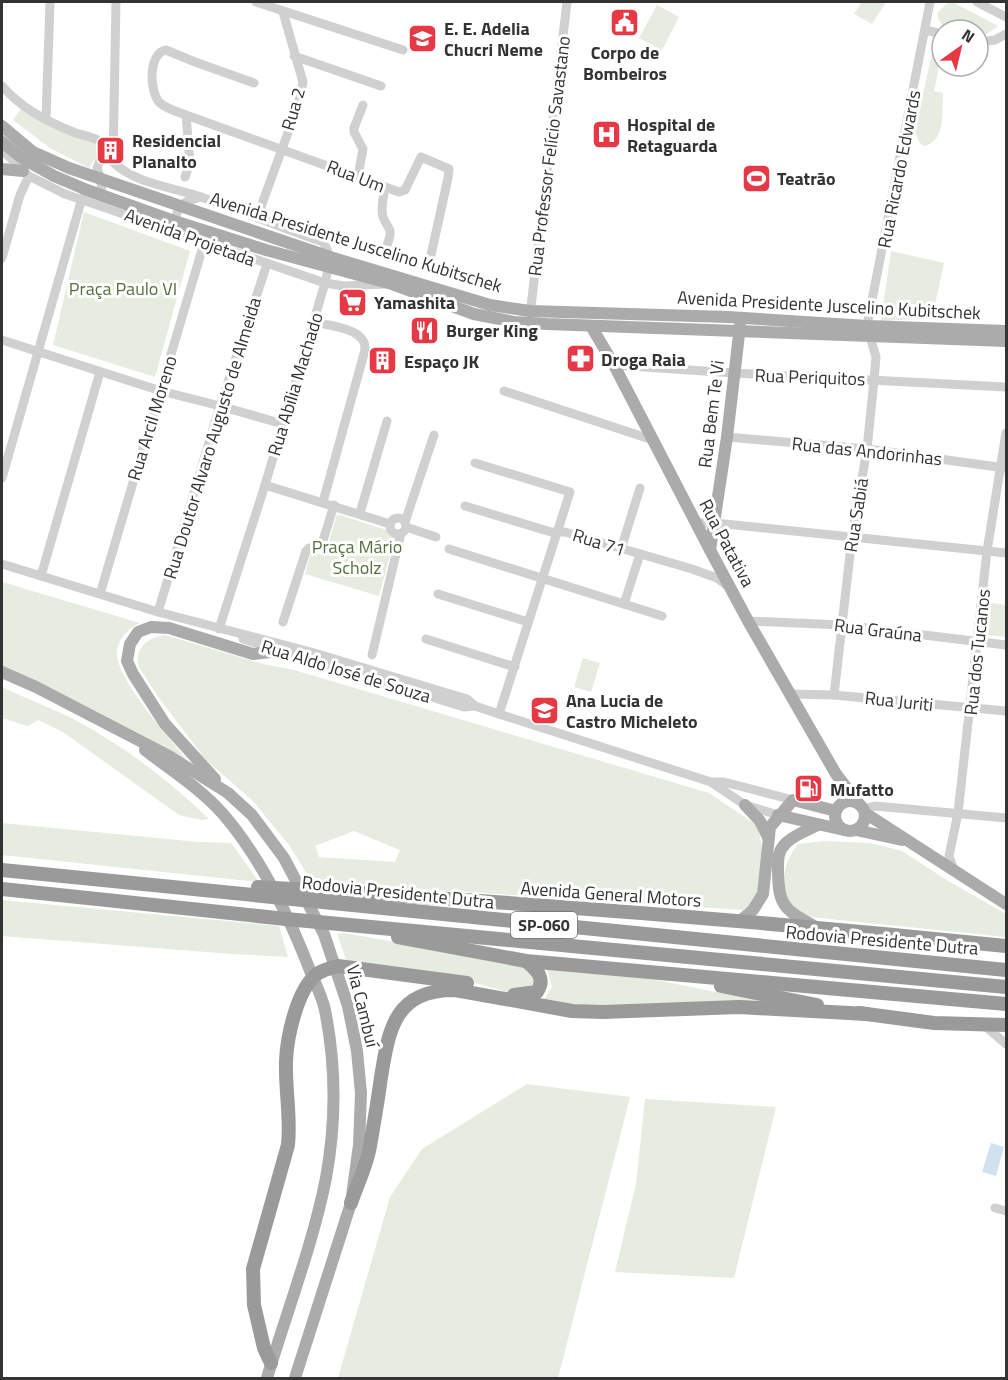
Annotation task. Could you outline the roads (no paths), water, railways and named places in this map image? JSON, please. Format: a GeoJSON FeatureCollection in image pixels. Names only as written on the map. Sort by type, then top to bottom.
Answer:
{"type":"FeatureCollection","features":[{"type":"Feature","properties":{"kind":"highway","name":"Rodovia Presidente Dutra"},"geometry":{"type":"LineString","coordinates":[[2,870],[1006,970]]}},
{"type":"Feature","properties":{"kind":"highway","name":"Avenida General Motors"},"geometry":{"type":"LineString","coordinates":[[81,878],[370,893],[814,926],[1006,946]]}},
{"type":"Feature","properties":{"kind":"highway","name":"Rodovia Presidente Dutra"},"geometry":{"type":"LineString","coordinates":[[2,889],[286,919],[1006,987]]}},
{"type":"Feature","properties":{"kind":"highway"},"geometry":{"type":"LineString","coordinates":[[286,919],[372,932],[526,961],[1006,1004]]}},
{"type":"Feature","properties":{"kind":"highway"},"geometry":{"type":"LineString","coordinates":[[271,1363],[264,1348],[254,1305],[253,1269],[288,1145],[290,1126],[286,1060],[293,1020],[302,993],[315,975],[338,966],[459,982],[518,995],[530,994],[537,992],[541,986],[541,978],[538,971],[526,961]]}},
{"type":"Feature","properties":{"kind":"highway"},"geometry":{"type":"LineString","coordinates":[[643,971],[867,1014],[934,1023],[1006,1025]]}},
{"type":"Feature","properties":{"kind":"highway"},"geometry":{"type":"LineString","coordinates":[[351,1203],[370,1150],[387,1039],[395,1020],[406,1005],[437,990],[455,990],[572,1011],[727,1007],[867,1014]]}},
{"type":"Feature","properties":{"kind":"main road","name":"Avenida Presidente Juscelino Kubitschek"},"geometry":{"type":"LineString","coordinates":[[2,127],[42,157],[474,314],[530,317],[740,317],[869,331],[1006,341]]}},
{"type":"Feature","properties":{"kind":"main road","name":"Avenida Presidente Juscelino Kubitschek"},"geometry":{"type":"LineString","coordinates":[[2,142],[37,167],[102,200],[173,226],[266,250],[329,262],[530,317],[591,326],[740,332],[1006,331]]}},
{"type":"Feature","properties":{"kind":"main road"},"geometry":{"type":"LineString","coordinates":[[2,169],[26,173]]}},
{"type":"Feature","properties":{"kind":"main road","name":"Rua Bem Te Vi"},"geometry":{"type":"LineString","coordinates":[[713,556],[740,317]]}},
{"type":"Feature","properties":{"kind":"main road","name":"Rua Patativa"},"geometry":{"type":"LineString","coordinates":[[591,326],[614,365],[748,621],[836,774],[863,809]]}},
{"type":"Feature","properties":{"kind":"main road"},"geometry":{"type":"LineString","coordinates":[[228,793],[165,724],[127,661],[130,644],[138,632],[150,627],[169,628],[253,654],[278,651]]}},
{"type":"Feature","properties":{"kind":"main road","name":"Via Cambuí"},"geometry":{"type":"LineString","coordinates":[[2,672],[36,687],[169,756],[228,793],[252,815],[284,858],[324,934],[348,1006],[357,1051],[361,1093],[359,1145],[351,1203],[295,1378]]}},
{"type":"Feature","properties":{"kind":"main road","name":"Via Cambuí"},"geometry":{"type":"LineString","coordinates":[[118,730],[201,793],[224,815],[261,867],[283,908],[325,1008],[333,1086],[332,1131],[326,1178],[310,1239],[267,1378]]}},
{"type":"Feature","properties":{"kind":"main road","name":"Rua Patativa"},"geometry":{"type":"LineString","coordinates":[[836,774],[842,798],[838,808]]}},
{"type":"Feature","properties":{"kind":"main road"},"geometry":{"type":"LineString","coordinates":[[740,922],[753,910],[763,894],[770,827],[793,800],[838,808],[851,801],[1006,904]]}},
{"type":"Feature","properties":{"kind":"main road"},"geometry":{"type":"LineString","coordinates":[[745,805],[760,821],[768,837]]}},
{"type":"Feature","properties":{"kind":"main road"},"geometry":{"type":"LineString","coordinates":[[838,808],[836,819],[850,830]]}},
{"type":"Feature","properties":{"kind":"main road"},"geometry":{"type":"LineString","coordinates":[[850,830],[862,825],[863,809]]}},
{"type":"Feature","properties":{"kind":"main road"},"geometry":{"type":"LineString","coordinates":[[778,816],[912,842]]}},
{"type":"Feature","properties":{"kind":"main road"},"geometry":{"type":"LineString","coordinates":[[814,926],[793,914],[782,903],[778,891],[778,851],[787,841],[818,825]]}},
{"type":"Feature","properties":{"kind":"street"},"geometry":{"type":"LineString","coordinates":[[46,119],[50,2]]}},
{"type":"Feature","properties":{"kind":"street"},"geometry":{"type":"LineString","coordinates":[[116,2],[113,162],[120,169],[142,179],[259,211],[323,242],[328,250],[329,262]]}},
{"type":"Feature","properties":{"kind":"street"},"geometry":{"type":"LineString","coordinates":[[256,2],[403,50]]}},
{"type":"Feature","properties":{"kind":"street","name":"Rua Professor Felício Savastano"},"geometry":{"type":"LineString","coordinates":[[530,317],[567,2]]}},
{"type":"Feature","properties":{"kind":"street","name":"Rua Ricardo Edwards"},"geometry":{"type":"LineString","coordinates":[[869,331],[930,2]]}},
{"type":"Feature","properties":{"kind":"street"},"geometry":{"type":"LineString","coordinates":[[977,2],[1006,17]]}},
{"type":"Feature","properties":{"kind":"street","name":"Rua 2"},"geometry":{"type":"LineString","coordinates":[[259,211],[298,105],[303,82],[283,12]]}},
{"type":"Feature","properties":{"kind":"street"},"geometry":{"type":"LineString","coordinates":[[926,30],[930,31]]}},
{"type":"Feature","properties":{"kind":"street"},"geometry":{"type":"LineString","coordinates":[[990,41],[1006,34]]}},
{"type":"Feature","properties":{"kind":"street","name":"Rua Um"},"geometry":{"type":"LineString","coordinates":[[254,83],[166,50],[157,55],[154,66],[153,85],[158,101],[163,105],[399,192],[405,190],[421,157],[449,169],[429,264]]}},
{"type":"Feature","properties":{"kind":"street"},"geometry":{"type":"LineString","coordinates":[[294,56],[381,86]]}},
{"type":"Feature","properties":{"kind":"street"},"geometry":{"type":"LineString","coordinates":[[2,86],[23,106],[46,119],[102,143],[103,152],[96,168],[101,179],[102,200]]}},
{"type":"Feature","properties":{"kind":"street"},"geometry":{"type":"LineString","coordinates":[[358,176],[363,149],[354,128],[363,105]]}},
{"type":"Feature","properties":{"kind":"street"},"geometry":{"type":"LineString","coordinates":[[185,177],[190,163],[186,115]]}},
{"type":"Feature","properties":{"kind":"street","name":"Avenida Projetada"},"geometry":{"type":"LineString","coordinates":[[2,150],[26,173],[65,194],[102,200]]}},
{"type":"Feature","properties":{"kind":"street"},"geometry":{"type":"LineString","coordinates":[[103,152],[114,153]]}},
{"type":"Feature","properties":{"kind":"street"},"geometry":{"type":"LineString","coordinates":[[2,258],[26,173]]}},
{"type":"Feature","properties":{"kind":"street"},"geometry":{"type":"LineString","coordinates":[[385,187],[382,206],[384,220],[390,229],[387,245]]}},
{"type":"Feature","properties":{"kind":"street"},"geometry":{"type":"LineString","coordinates":[[173,226],[179,206],[201,197]]}},
{"type":"Feature","properties":{"kind":"street"},"geometry":{"type":"LineString","coordinates":[[2,478],[81,198]]}},
{"type":"Feature","properties":{"kind":"street","name":"Avenida Projetada"},"geometry":{"type":"LineString","coordinates":[[173,226],[204,243],[326,283],[344,286],[392,284]]}},
{"type":"Feature","properties":{"kind":"street","name":"Rua Arcil Moreno"},"geometry":{"type":"LineString","coordinates":[[100,594],[204,243]]}},
{"type":"Feature","properties":{"kind":"street","name":"Rua Abília Machado"},"geometry":{"type":"LineString","coordinates":[[219,629],[326,283],[329,262]]}},
{"type":"Feature","properties":{"kind":"street","name":"Rua Doutor Alvaro Augusto de Almeida"},"geometry":{"type":"LineString","coordinates":[[158,612],[220,406],[267,264]]}},
{"type":"Feature","properties":{"kind":"street"},"geometry":{"type":"LineString","coordinates":[[314,322],[341,328],[360,336],[366,342],[322,502]]}},
{"type":"Feature","properties":{"kind":"street","name":"Rua Sabiá"},"geometry":{"type":"LineString","coordinates":[[834,695],[852,537],[867,449],[874,380],[876,357],[869,331]]}},
{"type":"Feature","properties":{"kind":"street"},"geometry":{"type":"LineString","coordinates":[[2,340],[161,391],[283,424]]}},
{"type":"Feature","properties":{"kind":"street","name":"Rua Periquitos"},"geometry":{"type":"LineString","coordinates":[[614,365],[734,374],[1006,387]]}},
{"type":"Feature","properties":{"kind":"street"},"geometry":{"type":"LineString","coordinates":[[41,576],[100,372]]}},
{"type":"Feature","properties":{"kind":"street"},"geometry":{"type":"LineString","coordinates":[[504,391],[653,440]]}},
{"type":"Feature","properties":{"kind":"street"},"geometry":{"type":"LineString","coordinates":[[360,513],[387,421]]}},
{"type":"Feature","properties":{"kind":"street","name":"Rua dos Tucanos"},"geometry":{"type":"LineString","coordinates":[[954,870],[948,856],[958,813],[987,551],[1004,468],[1006,433]]}},
{"type":"Feature","properties":{"kind":"street"},"geometry":{"type":"LineString","coordinates":[[372,655],[404,527],[434,435]]}},
{"type":"Feature","properties":{"kind":"street","name":"Rua das Andorinhas"},"geometry":{"type":"LineString","coordinates":[[727,437],[867,449],[1004,468]]}},
{"type":"Feature","properties":{"kind":"street"},"geometry":{"type":"LineString","coordinates":[[475,463],[570,492],[500,714]]}},
{"type":"Feature","properties":{"kind":"street"},"geometry":{"type":"LineString","coordinates":[[265,485],[390,524]]}},
{"type":"Feature","properties":{"kind":"street"},"geometry":{"type":"LineString","coordinates":[[621,549],[640,488]]}},
{"type":"Feature","properties":{"kind":"street"},"geometry":{"type":"LineString","coordinates":[[283,622],[306,551],[309,548],[321,547],[334,506]]}},
{"type":"Feature","properties":{"kind":"street","name":"Rua 71"},"geometry":{"type":"LineString","coordinates":[[465,506],[551,532],[558,531],[692,569],[717,578],[730,588]]}},
{"type":"Feature","properties":{"kind":"street"},"geometry":{"type":"LineString","coordinates":[[390,524],[395,518],[401,518],[404,527]]}},
{"type":"Feature","properties":{"kind":"street"},"geometry":{"type":"LineString","coordinates":[[695,523],[715,523],[1006,553]]}},
{"type":"Feature","properties":{"kind":"street"},"geometry":{"type":"LineString","coordinates":[[390,524],[392,532],[404,527],[436,537]]}},
{"type":"Feature","properties":{"kind":"street"},"geometry":{"type":"LineString","coordinates":[[449,549],[662,616]]}},
{"type":"Feature","properties":{"kind":"street"},"geometry":{"type":"LineString","coordinates":[[624,604],[640,554]]}},
{"type":"Feature","properties":{"kind":"street"},"geometry":{"type":"LineString","coordinates":[[692,569],[708,570],[713,556]]}},
{"type":"Feature","properties":{"kind":"street","name":"Rua Aldo José de Souza"},"geometry":{"type":"LineString","coordinates":[[2,564],[219,629],[224,633],[278,651],[464,707],[476,706]]}},
{"type":"Feature","properties":{"kind":"street"},"geometry":{"type":"LineString","coordinates":[[438,594],[528,622]]}},
{"type":"Feature","properties":{"kind":"street","name":"Rua Graúna"},"geometry":{"type":"LineString","coordinates":[[748,621],[842,625],[1006,645]]}},
{"type":"Feature","properties":{"kind":"street","name":"Rua Aldo José de Souza"},"geometry":{"type":"LineString","coordinates":[[219,629],[225,628],[467,699],[476,706],[711,782],[745,805],[778,816]]}},
{"type":"Feature","properties":{"kind":"street"},"geometry":{"type":"LineString","coordinates":[[426,639],[514,667]]}},
{"type":"Feature","properties":{"kind":"street","name":"Rua Juriti"},"geometry":{"type":"LineString","coordinates":[[791,694],[834,695],[1006,711]]}},
{"type":"Feature","properties":{"kind":"street","name":"Rua Aldo José de Souza"},"geometry":{"type":"LineString","coordinates":[[711,782],[724,782],[793,800]]}},
{"type":"Feature","properties":{"kind":"street"},"geometry":{"type":"LineString","coordinates":[[863,809],[875,806],[1006,818]]}},
{"type":"Feature","properties":{"kind":"street"},"geometry":{"type":"LineString","coordinates":[[984,1025],[1006,1044]]}},
{"type":"Feature","properties":{"kind":"street"},"geometry":{"type":"LineString","coordinates":[[994,1208],[1006,1211]]}},
{"type":"Feature","properties":{"kind":"water"},"geometry":{"type":"Polygon","coordinates":[[[991,1143],[1004,1147],[996,1176],[982,1172],[991,1143]]]}},
{"type":"Feature","properties":{"kind":"tunnel"},"geometry":{"type":"LineString","coordinates":[[259,213],[262,204]]}},
{"type":"Feature","properties":{"kind":"place","name":"Corpo de Bombeiros"},"geometry":{"type":"Point","coordinates":[625,23]}},
{"type":"Feature","properties":{"kind":"place","name":"E. E. Adelia Chucri Neme"},"geometry":{"type":"Point","coordinates":[423,38]}},
{"type":"Feature","properties":{"kind":"place","name":"Hospital de Retaguarda"},"geometry":{"type":"Point","coordinates":[606,134]}},
{"type":"Feature","properties":{"kind":"place","name":"Residencial Planalto"},"geometry":{"type":"Point","coordinates":[111,150]}},
{"type":"Feature","properties":{"kind":"place","name":"Teatrão"},"geometry":{"type":"Point","coordinates":[756,178]}},
{"type":"Feature","properties":{"kind":"place","name":"Yamashita"},"geometry":{"type":"Point","coordinates":[353,302]}},
{"type":"Feature","properties":{"kind":"place","name":"Burger King"},"geometry":{"type":"Point","coordinates":[425,330]}},
{"type":"Feature","properties":{"kind":"place","name":"Droga Raia"},"geometry":{"type":"Point","coordinates":[580,359]}},
{"type":"Feature","properties":{"kind":"place","name":"Espaço JK"},"geometry":{"type":"Point","coordinates":[383,361]}},
{"type":"Feature","properties":{"kind":"place","name":"Ana Lucia de Castro Micheleto"},"geometry":{"type":"Point","coordinates":[545,710]}},
{"type":"Feature","properties":{"kind":"place","name":"Mufatto"},"geometry":{"type":"Point","coordinates":[809,789]}},
{"type":"Feature","properties":{"kind":"park label","name":"Praça Paulo VI"},"geometry":{"type":"Point","coordinates":[123,288]}},
{"type":"Feature","properties":{"kind":"park label","name":"Praça Mário Scholz"},"geometry":{"type":"Point","coordinates":[357,556]}}]}
